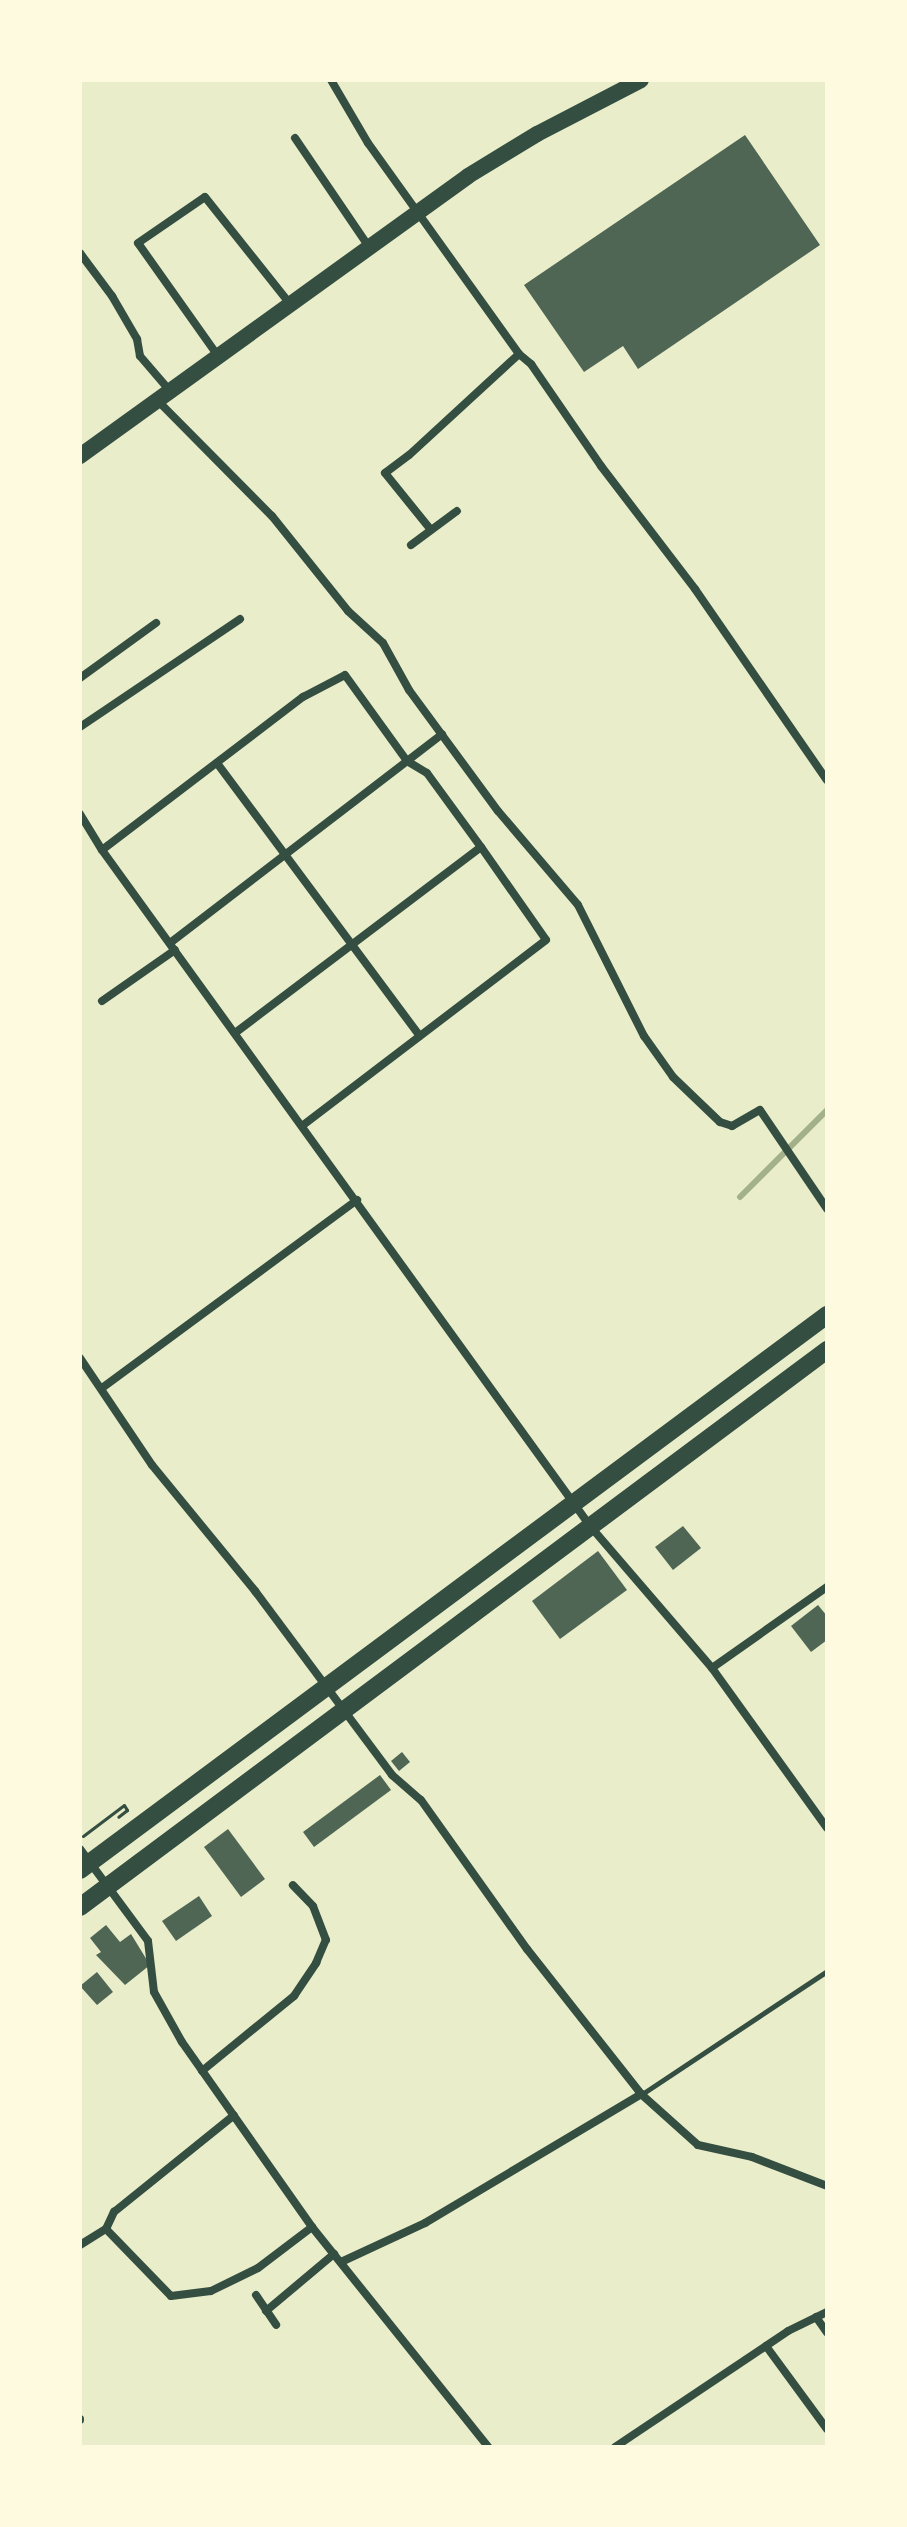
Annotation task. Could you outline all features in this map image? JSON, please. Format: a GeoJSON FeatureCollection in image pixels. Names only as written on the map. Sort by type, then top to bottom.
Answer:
{"type":"FeatureCollection","features":[{"type":"Feature","properties":{"kind":"highway"},"geometry":{"type":"LineString","coordinates":[[83,1861],[328,1686],[827,1315]]}},
{"type":"Feature","properties":{"kind":"highway"},"geometry":{"type":"LineString","coordinates":[[80,1907],[827,1350]]}},
{"type":"Feature","properties":{"kind":"main road"},"geometry":{"type":"LineString","coordinates":[[80,456],[418,212],[525,141],[641,80]]}},
{"type":"Feature","properties":{"kind":"street"},"geometry":{"type":"LineString","coordinates":[[331,80],[368,143],[519,354],[531,364],[601,466],[695,589],[827,780]]}},
{"type":"Feature","properties":{"kind":"street"},"geometry":{"type":"LineString","coordinates":[[295,138],[369,247]]}},
{"type":"Feature","properties":{"kind":"street"},"geometry":{"type":"LineString","coordinates":[[218,356],[138,243],[205,197],[290,304]]}},
{"type":"Feature","properties":{"kind":"street"},"geometry":{"type":"LineString","coordinates":[[80,253],[112,296],[137,339],[140,356],[164,396],[272,516],[348,611],[383,643],[409,690],[507,822],[578,905],[644,1036],[673,1077],[720,1122],[732,1126],[760,1110],[827,1209]]}},
{"type":"Feature","properties":{"kind":"street"},"geometry":{"type":"LineString","coordinates":[[431,530],[385,473],[519,354]]}},
{"type":"Feature","properties":{"kind":"street"},"geometry":{"type":"LineString","coordinates":[[411,545],[457,511]]}},
{"type":"Feature","properties":{"kind":"street"},"geometry":{"type":"LineString","coordinates":[[80,727],[240,619]]}},
{"type":"Feature","properties":{"kind":"street"},"geometry":{"type":"LineString","coordinates":[[80,678],[156,623]]}},
{"type":"Feature","properties":{"kind":"street"},"geometry":{"type":"LineString","coordinates":[[102,850],[303,697],[345,675],[407,761],[427,773],[546,940],[303,1125]]}},
{"type":"Feature","properties":{"kind":"street"},"geometry":{"type":"LineString","coordinates":[[102,1001],[442,734]]}},
{"type":"Feature","properties":{"kind":"street"},"geometry":{"type":"LineString","coordinates":[[217,763],[283,856],[420,1036]]}},
{"type":"Feature","properties":{"kind":"street"},"geometry":{"type":"LineString","coordinates":[[80,814],[102,850],[573,1503],[712,1668],[827,1828]]}},
{"type":"Feature","properties":{"kind":"street"},"geometry":{"type":"LineString","coordinates":[[235,1033],[481,847]]}},
{"type":"Feature","properties":{"kind":"street"},"geometry":{"type":"LineString","coordinates":[[102,1388],[357,1200]]}},
{"type":"Feature","properties":{"kind":"street"},"geometry":{"type":"LineString","coordinates":[[80,1358],[152,1465],[346,1709],[392,1775],[421,1800],[527,1949],[641,2094],[698,2145],[752,2157],[827,2186]]}},
{"type":"Feature","properties":{"kind":"street"},"geometry":{"type":"LineString","coordinates":[[712,1668],[827,1587]]}},
{"type":"Feature","properties":{"kind":"street"},"geometry":{"type":"LineString","coordinates":[[83,1861],[108,1887],[148,1941],[154,1992],[202,2071],[312,2227],[488,2447]]}},
{"type":"Feature","properties":{"kind":"street"},"geometry":{"type":"LineString","coordinates":[[202,2071],[294,1996],[316,1963],[326,1940],[313,1906],[293,1885]]}},
{"type":"Feature","properties":{"kind":"street"},"geometry":{"type":"LineString","coordinates":[[341,2262],[425,2223],[641,2094]]}},
{"type":"Feature","properties":{"kind":"street"},"geometry":{"type":"LineString","coordinates":[[80,2245],[106,2229],[114,2212],[234,2115]]}},
{"type":"Feature","properties":{"kind":"street"},"geometry":{"type":"LineString","coordinates":[[106,2229],[171,2296],[211,2291],[258,2268],[312,2227]]}},
{"type":"Feature","properties":{"kind":"street"},"geometry":{"type":"LineString","coordinates":[[266,2311],[334,2254]]}},
{"type":"Feature","properties":{"kind":"street"},"geometry":{"type":"LineString","coordinates":[[256,2295],[276,2325]]}},
{"type":"Feature","properties":{"kind":"street"},"geometry":{"type":"LineString","coordinates":[[615,2447],[766,2346],[827,2312]]}},
{"type":"Feature","properties":{"kind":"street"},"geometry":{"type":"LineString","coordinates":[[816,2317],[827,2333]]}},
{"type":"Feature","properties":{"kind":"street"},"geometry":{"type":"LineString","coordinates":[[766,2346],[827,2429]]}},
{"type":"Feature","properties":{"kind":"lane"},"geometry":{"type":"LineString","coordinates":[[641,2094],[827,1971]]}},
{"type":"Feature","properties":{"kind":"path"},"geometry":{"type":"LineString","coordinates":[[80,1838],[124,1805],[127,1810],[122,1813]]}},
{"type":"Feature","properties":{"kind":"building"},"geometry":{"type":"Polygon","coordinates":[[[745,135],[820,245],[638,369],[623,346],[584,372],[524,285],[745,135]]]}},
{"type":"Feature","properties":{"kind":"building"},"geometry":{"type":"Polygon","coordinates":[[[683,1526],[701,1548],[673,1570],[655,1547],[683,1526]]]}},
{"type":"Feature","properties":{"kind":"building"},"geometry":{"type":"Polygon","coordinates":[[[598,1551],[627,1590],[560,1639],[532,1601],[598,1551]]]}},
{"type":"Feature","properties":{"kind":"building"},"geometry":{"type":"Polygon","coordinates":[[[818,1605],[827,1616],[827,1640],[811,1652],[791,1626],[818,1605]]]}},
{"type":"Feature","properties":{"kind":"building"},"geometry":{"type":"Polygon","coordinates":[[[402,1752],[410,1762],[399,1771],[391,1761],[402,1752]]]}},
{"type":"Feature","properties":{"kind":"building"},"geometry":{"type":"Polygon","coordinates":[[[380,1775],[391,1790],[314,1847],[303,1832],[380,1775]]]}},
{"type":"Feature","properties":{"kind":"building"},"geometry":{"type":"Polygon","coordinates":[[[228,1829],[265,1879],[241,1897],[204,1847],[228,1829]]]}},
{"type":"Feature","properties":{"kind":"building"},"geometry":{"type":"Polygon","coordinates":[[[199,1896],[212,1916],[176,1941],[162,1921],[199,1896]]]}},
{"type":"Feature","properties":{"kind":"building"},"geometry":{"type":"Polygon","coordinates":[[[106,1925],[120,1942],[131,1934],[150,1965],[125,1985],[96,1955],[101,1952],[90,1938],[106,1925]]]}},
{"type":"Feature","properties":{"kind":"building"},"geometry":{"type":"Polygon","coordinates":[[[97,1972],[113,1992],[97,2005],[80,1986],[97,1972]]]}},
{"type":"Feature","properties":{"kind":"waterway"},"geometry":{"type":"LineString","coordinates":[[740,1197],[827,1110]]}}]}
